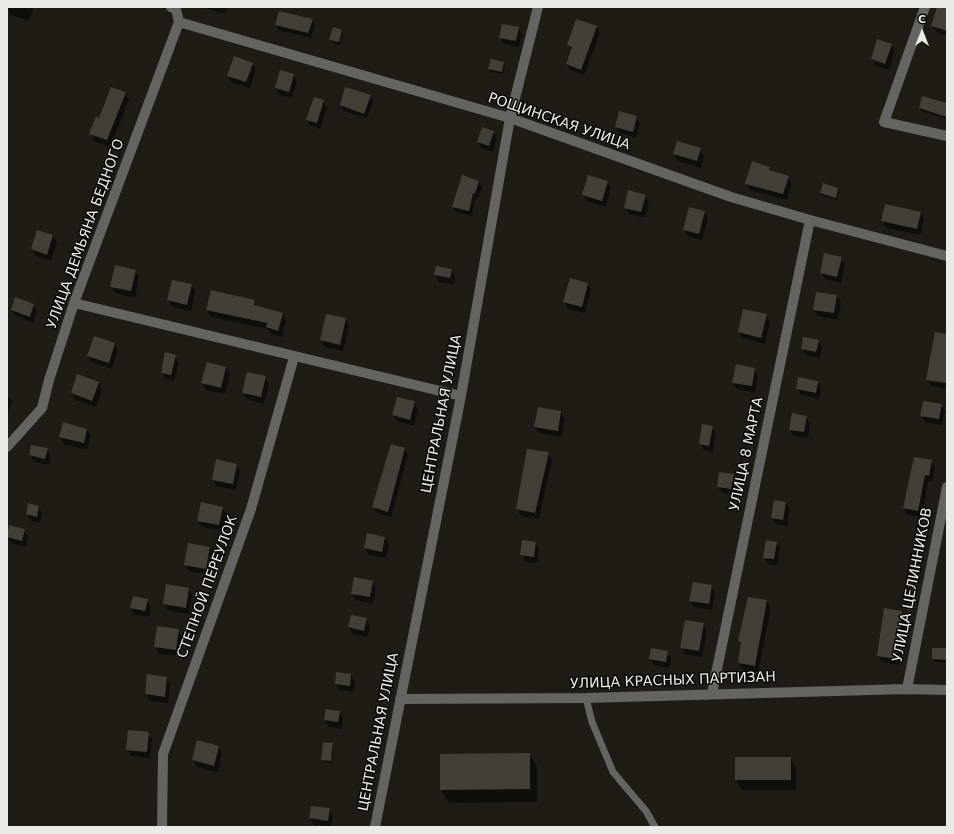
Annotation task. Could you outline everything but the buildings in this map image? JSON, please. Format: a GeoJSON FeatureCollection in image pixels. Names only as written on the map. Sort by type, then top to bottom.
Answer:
{"type":"FeatureCollection","features":[{"type":"Feature","properties":{"kind":"street"},"geometry":{"type":"LineString","coordinates":[[171,7],[176,9],[179,22]]}},
{"type":"Feature","properties":{"kind":"street","name":"ЦЕНТРАЛЬНАЯ УЛИЦА"},"geometry":{"type":"LineString","coordinates":[[375,827],[461,396],[510,118],[538,7]]}},
{"type":"Feature","properties":{"kind":"street"},"geometry":{"type":"LineString","coordinates":[[925,7],[884,122],[947,136]]}},
{"type":"Feature","properties":{"kind":"street","name":"РОЩИНСКАЯ УЛИЦА"},"geometry":{"type":"LineString","coordinates":[[179,22],[510,118],[732,197],[810,220],[947,256]]}},
{"type":"Feature","properties":{"kind":"street","name":"УЛИЦА ДЕМЬЯНА БЕДНОГО"},"geometry":{"type":"LineString","coordinates":[[7,447],[42,408],[49,380],[74,303],[179,22]]}},
{"type":"Feature","properties":{"kind":"street","name":"УЛИЦА 8 МАРТА"},"geometry":{"type":"LineString","coordinates":[[712,694],[810,220]]}},
{"type":"Feature","properties":{"kind":"street"},"geometry":{"type":"LineString","coordinates":[[74,303],[461,396]]}},
{"type":"Feature","properties":{"kind":"street","name":"СТЕПНОЙ ПЕРЕУЛОК"},"geometry":{"type":"LineString","coordinates":[[162,827],[163,754],[251,509],[294,357]]}},
{"type":"Feature","properties":{"kind":"street","name":"УЛИЦА ЦЕЛИННИКОВ"},"geometry":{"type":"LineString","coordinates":[[907,689],[947,491]]}},
{"type":"Feature","properties":{"kind":"street","name":"УЛИЦА КРАСНЫХ ПАРТИЗАН"},"geometry":{"type":"LineString","coordinates":[[400,699],[586,698],[907,689],[947,690]]}},
{"type":"Feature","properties":{"kind":"lane"},"geometry":{"type":"LineString","coordinates":[[586,698],[592,722],[613,772],[646,811],[655,827]]}}]}
